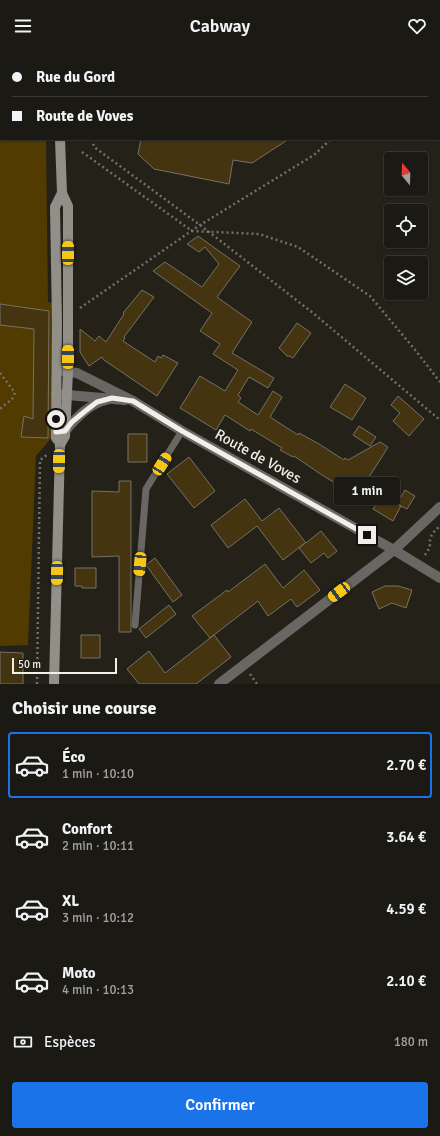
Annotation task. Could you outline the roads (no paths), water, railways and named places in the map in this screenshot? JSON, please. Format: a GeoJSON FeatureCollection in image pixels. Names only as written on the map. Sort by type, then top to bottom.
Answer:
{"type":"FeatureCollection","features":[{"type":"Feature","properties":{"kind":"main road"},"geometry":{"type":"LineString","coordinates":[[60,140],[62,193],[68,206],[68,371],[60,391]]}},
{"type":"Feature","properties":{"kind":"main road"},"geometry":{"type":"LineString","coordinates":[[54,684],[60,444],[64,438],[60,432],[60,391],[57,370],[54,207],[62,193]]}},
{"type":"Feature","properties":{"kind":"street","name":"Route de Voves"},"geometry":{"type":"LineString","coordinates":[[57,370],[77,373],[133,401],[182,431],[394,550],[440,578]]}},
{"type":"Feature","properties":{"kind":"street"},"geometry":{"type":"LineString","coordinates":[[60,391],[133,401]]}},
{"type":"Feature","properties":{"kind":"street"},"geometry":{"type":"LineString","coordinates":[[60,432],[97,402],[112,398]]}},
{"type":"Feature","properties":{"kind":"street"},"geometry":{"type":"LineString","coordinates":[[219,684],[394,550],[440,507]]}},
{"type":"Feature","properties":{"kind":"lane"},"geometry":{"type":"LineString","coordinates":[[135,625],[146,489],[182,431]]}}]}
